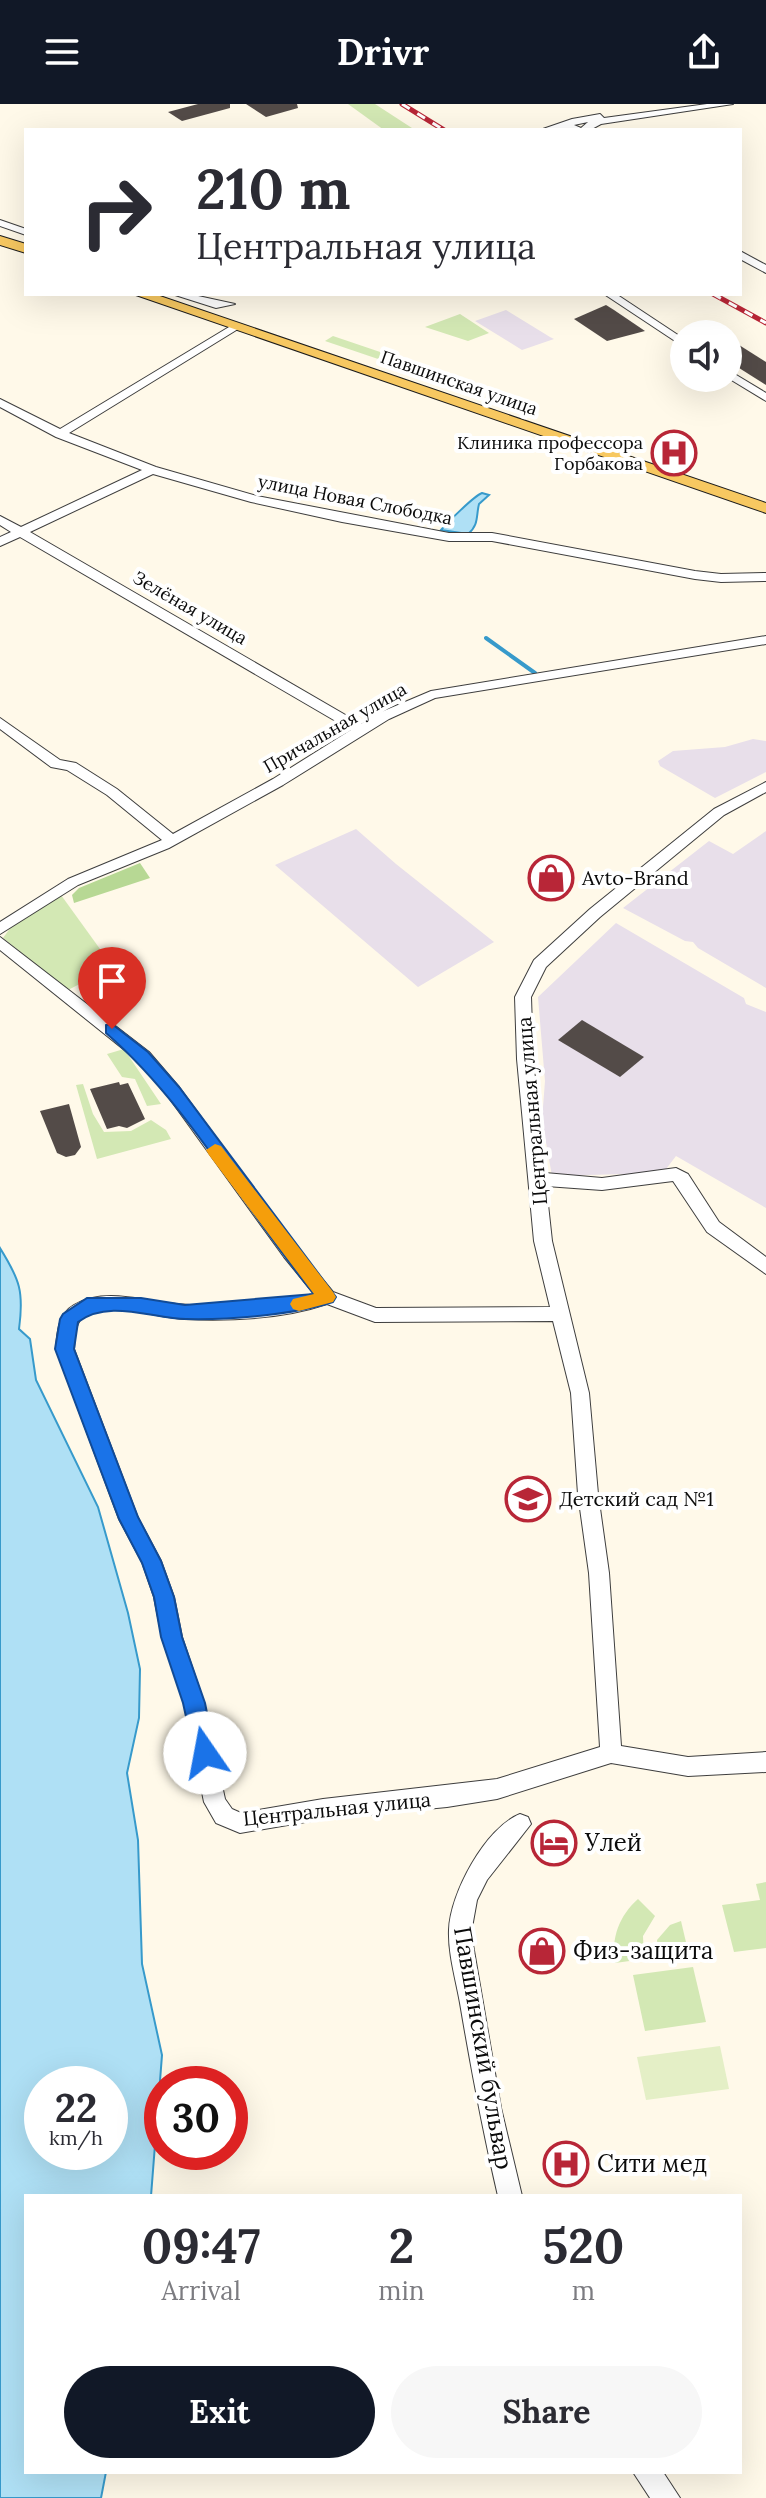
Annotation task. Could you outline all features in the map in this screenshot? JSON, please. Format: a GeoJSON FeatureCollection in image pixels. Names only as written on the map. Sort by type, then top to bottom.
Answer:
{"type":"FeatureCollection","features":[{"type":"Feature","properties":{"kind":"main road"},"geometry":{"type":"LineString","coordinates":[[0,240],[24,251]]}},
{"type":"Feature","properties":{"kind":"main road"},"geometry":{"type":"LineString","coordinates":[[0,246],[24,252]]}},
{"type":"Feature","properties":{"kind":"main road","name":"Павшинская улица"},"geometry":{"type":"LineString","coordinates":[[147,296],[766,501]]}},
{"type":"Feature","properties":{"kind":"main road","name":"Павшинская улица"},"geometry":{"type":"LineString","coordinates":[[162,296],[234,327],[766,508]]}},
{"type":"Feature","properties":{"kind":"street"},"geometry":{"type":"LineString","coordinates":[[555,128],[586,119],[697,104]]}},
{"type":"Feature","properties":{"kind":"street"},"geometry":{"type":"LineString","coordinates":[[586,128],[600,121],[728,104]]}},
{"type":"Feature","properties":{"kind":"street"},"geometry":{"type":"LineString","coordinates":[[565,126],[574,128]]}},
{"type":"Feature","properties":{"kind":"street"},"geometry":{"type":"LineString","coordinates":[[0,223],[24,231]]}},
{"type":"Feature","properties":{"kind":"street"},"geometry":{"type":"LineString","coordinates":[[742,255],[766,269]]}},
{"type":"Feature","properties":{"kind":"street"},"geometry":{"type":"LineString","coordinates":[[184,296],[216,305],[234,302],[213,316]]}},
{"type":"Feature","properties":{"kind":"street"},"geometry":{"type":"LineString","coordinates":[[612,296],[670,335]]}},
{"type":"Feature","properties":{"kind":"street"},"geometry":{"type":"LineString","coordinates":[[60,434],[234,327]]}},
{"type":"Feature","properties":{"kind":"street"},"geometry":{"type":"LineString","coordinates":[[742,382],[766,398]]}},
{"type":"Feature","properties":{"kind":"street","name":"улица Новая Слободка"},"geometry":{"type":"LineString","coordinates":[[0,402],[60,434],[152,470],[255,499],[449,537],[492,537],[721,578],[766,577]]}},
{"type":"Feature","properties":{"kind":"street"},"geometry":{"type":"LineString","coordinates":[[0,542],[152,470]]}},
{"type":"Feature","properties":{"kind":"street","name":"Зелёная улица"},"geometry":{"type":"LineString","coordinates":[[0,520],[361,730]]}},
{"type":"Feature","properties":{"kind":"street","name":"Причальная улица"},"geometry":{"type":"LineString","coordinates":[[0,929],[73,882],[172,840],[278,782],[407,704],[448,690],[766,640]]}},
{"type":"Feature","properties":{"kind":"street"},"geometry":{"type":"LineString","coordinates":[[0,722],[56,764],[71,766],[112,792],[172,840]]}},
{"type":"Feature","properties":{"kind":"street","name":"Центральная улица"},"geometry":{"type":"LineString","coordinates":[[327,1297],[307,1304],[185,1312],[141,1305],[87,1305],[75,1312],[67,1328],[65,1349],[129,1519],[151,1561],[164,1597],[172,1637],[194,1703],[215,1802],[224,1816],[240,1823],[323,1809],[497,1789],[611,1753],[599,1573],[588,1494],[580,1393],[543,1241],[525,1059],[523,997],[540,964],[559,945],[719,812],[766,786]]}},
{"type":"Feature","properties":{"kind":"street"},"geometry":{"type":"LineString","coordinates":[[0,942],[143,1056],[173,1091],[290,1252],[327,1297],[375,1315],[560,1314]]}},
{"type":"Feature","properties":{"kind":"street"},"geometry":{"type":"LineString","coordinates":[[538,1179],[602,1184],[676,1174],[682,1178],[713,1227],[766,1267]]}},
{"type":"Feature","properties":{"kind":"street"},"geometry":{"type":"LineString","coordinates":[[611,1753],[662,1766],[707,1769],[766,1762]]}},
{"type":"Feature","properties":{"kind":"street","name":"Павшинский бульвар"},"geometry":{"type":"LineString","coordinates":[[510,2194],[489,2108],[460,1933],[461,1910],[480,1869],[489,1855],[520,1824]]}},
{"type":"Feature","properties":{"kind":"street"},"geometry":{"type":"LineString","coordinates":[[648,2474],[667,2498]]}},
{"type":"Feature","properties":{"kind":"shaded area"},"geometry":{"type":"Polygon","coordinates":[[[506,310],[554,339],[522,350],[475,321],[506,310]]]}},
{"type":"Feature","properties":{"kind":"shaded area"},"geometry":{"type":"Polygon","coordinates":[[[753,739],[766,741],[766,772],[715,798],[660,766],[658,761],[673,751],[725,747],[753,739]]]}},
{"type":"Feature","properties":{"kind":"shaded area"},"geometry":{"type":"Polygon","coordinates":[[[356,829],[494,942],[418,987],[275,865],[356,829]]]}},
{"type":"Feature","properties":{"kind":"shaded area"},"geometry":{"type":"Polygon","coordinates":[[[766,831],[766,988],[698,948],[693,942],[685,941],[623,908],[709,841],[733,854],[766,831]]]}},
{"type":"Feature","properties":{"kind":"shaded area"},"geometry":{"type":"Polygon","coordinates":[[[616,923],[744,998],[746,1004],[766,1012],[766,1208],[676,1156],[663,1173],[552,1176],[542,1120],[545,1081],[538,997],[616,923]]]}},
{"type":"Feature","properties":{"kind":"green space"},"geometry":{"type":"Polygon","coordinates":[[[348,104],[375,104],[412,128],[381,128],[348,104]]]}},
{"type":"Feature","properties":{"kind":"green space"},"geometry":{"type":"Polygon","coordinates":[[[460,314],[489,333],[468,341],[425,327],[460,314]]]}},
{"type":"Feature","properties":{"kind":"green space"},"geometry":{"type":"Polygon","coordinates":[[[333,336],[445,374],[437,379],[325,341],[333,336]]]}},
{"type":"Feature","properties":{"kind":"green space"},"geometry":{"type":"Polygon","coordinates":[[[140,863],[150,878],[74,903],[72,895],[79,888],[140,863]]]}},
{"type":"Feature","properties":{"kind":"green space"},"geometry":{"type":"Polygon","coordinates":[[[61,895],[113,967],[68,990],[3,938],[11,927],[61,895]]]}},
{"type":"Feature","properties":{"kind":"green space"},"geometry":{"type":"Polygon","coordinates":[[[124,1049],[161,1104],[147,1106],[135,1079],[122,1077],[107,1054],[124,1049]]]}},
{"type":"Feature","properties":{"kind":"green space"},"geometry":{"type":"Polygon","coordinates":[[[83,1084],[93,1114],[104,1132],[131,1131],[151,1120],[166,1130],[171,1139],[97,1159],[76,1085],[83,1084]]]}},
{"type":"Feature","properties":{"kind":"green space"},"geometry":{"type":"Polygon","coordinates":[[[766,1882],[766,1948],[734,1952],[722,1905],[760,1900],[756,1884],[766,1882]]]}},
{"type":"Feature","properties":{"kind":"green space"},"geometry":{"type":"Polygon","coordinates":[[[638,1899],[655,1916],[643,1936],[644,1959],[615,1963],[614,1945],[618,1928],[638,1899]]]}},
{"type":"Feature","properties":{"kind":"green space"},"geometry":{"type":"Polygon","coordinates":[[[681,1921],[689,1955],[687,1960],[659,1963],[657,1940],[670,1925],[681,1921]]]}},
{"type":"Feature","properties":{"kind":"green space"},"geometry":{"type":"Polygon","coordinates":[[[693,1967],[706,2022],[645,2031],[633,1975],[693,1967]]]}},
{"type":"Feature","properties":{"kind":"green space"},"geometry":{"type":"Polygon","coordinates":[[[720,2046],[729,2089],[646,2100],[637,2057],[720,2046]]]}},
{"type":"Feature","properties":{"kind":"water"},"geometry":{"type":"Polygon","coordinates":[[[482,493],[489,495],[479,504],[472,531],[468,534],[441,530],[467,504],[482,493]]]}},
{"type":"Feature","properties":{"kind":"water"},"geometry":{"type":"Polygon","coordinates":[[[0,1248],[19,1287],[19,1329],[30,1339],[36,1380],[98,1507],[128,1613],[140,1669],[139,1718],[127,1773],[138,1840],[142,1964],[162,2055],[161,2066],[144,2066],[144,2170],[153,2170],[151,2194],[24,2194],[24,2474],[106,2474],[101,2498],[0,2498],[0,1248]]]}},
{"type":"Feature","properties":{"kind":"building"},"geometry":{"type":"Polygon","coordinates":[[[198,104],[230,104],[230,108],[182,121],[168,112],[198,104]]]}},
{"type":"Feature","properties":{"kind":"building"},"geometry":{"type":"Polygon","coordinates":[[[246,104],[297,104],[298,108],[266,117],[246,104]]]}},
{"type":"Feature","properties":{"kind":"building"},"geometry":{"type":"Polygon","coordinates":[[[606,305],[645,331],[607,341],[574,319],[606,305]]]}},
{"type":"Feature","properties":{"kind":"building"},"geometry":{"type":"Polygon","coordinates":[[[742,347],[766,362],[766,385],[742,370],[742,347]]]}},
{"type":"Feature","properties":{"kind":"building"},"geometry":{"type":"Polygon","coordinates":[[[582,1020],[644,1057],[620,1077],[558,1040],[582,1020]]]}},
{"type":"Feature","properties":{"kind":"building"},"geometry":{"type":"Polygon","coordinates":[[[119,1082],[120,1085],[128,1083],[145,1119],[127,1128],[107,1129],[90,1089],[119,1082]]]}},
{"type":"Feature","properties":{"kind":"building"},"geometry":{"type":"Polygon","coordinates":[[[69,1104],[81,1147],[75,1155],[66,1157],[57,1153],[40,1111],[69,1104]]]}},
{"type":"Feature","properties":{"kind":"waterway"},"geometry":{"type":"LineString","coordinates":[[486,638],[535,673]]}},
{"type":"Feature","properties":{"kind":"railway"},"geometry":{"type":"LineString","coordinates":[[402,104],[441,128]]}},
{"type":"Feature","properties":{"kind":"railway"},"geometry":{"type":"LineString","coordinates":[[717,296],[766,323]]}},
{"type":"Feature","properties":{"kind":"slow traffic"},"geometry":{"type":"LineString","coordinates":[[215,1150],[327,1297],[299,1304]]}},
{"type":"Feature","properties":{"kind":"place","name":"Клиника профессора Горбакова"},"geometry":{"type":"Point","coordinates":[674,453]}},
{"type":"Feature","properties":{"kind":"place","name":"Avto-Brand"},"geometry":{"type":"Point","coordinates":[551,878]}},
{"type":"Feature","properties":{"kind":"place","name":"Детский сад №1"},"geometry":{"type":"Point","coordinates":[528,1499]}},
{"type":"Feature","properties":{"kind":"place","name":"Улей"},"geometry":{"type":"Point","coordinates":[554,1843]}},
{"type":"Feature","properties":{"kind":"place","name":"Физ-защита"},"geometry":{"type":"Point","coordinates":[542,1951]}},
{"type":"Feature","properties":{"kind":"place","name":"Сити мед"},"geometry":{"type":"Point","coordinates":[566,2164]}},
{"type":"Feature","properties":{"kind":"route"},"geometry":{"type":"LineString","coordinates":[[112,1029],[143,1056],[173,1091],[290,1252],[327,1297],[307,1304],[185,1312],[141,1305],[87,1305],[75,1312],[67,1328],[65,1349],[129,1519],[151,1561],[164,1597],[172,1637],[194,1703],[205,1753]]}}]}
